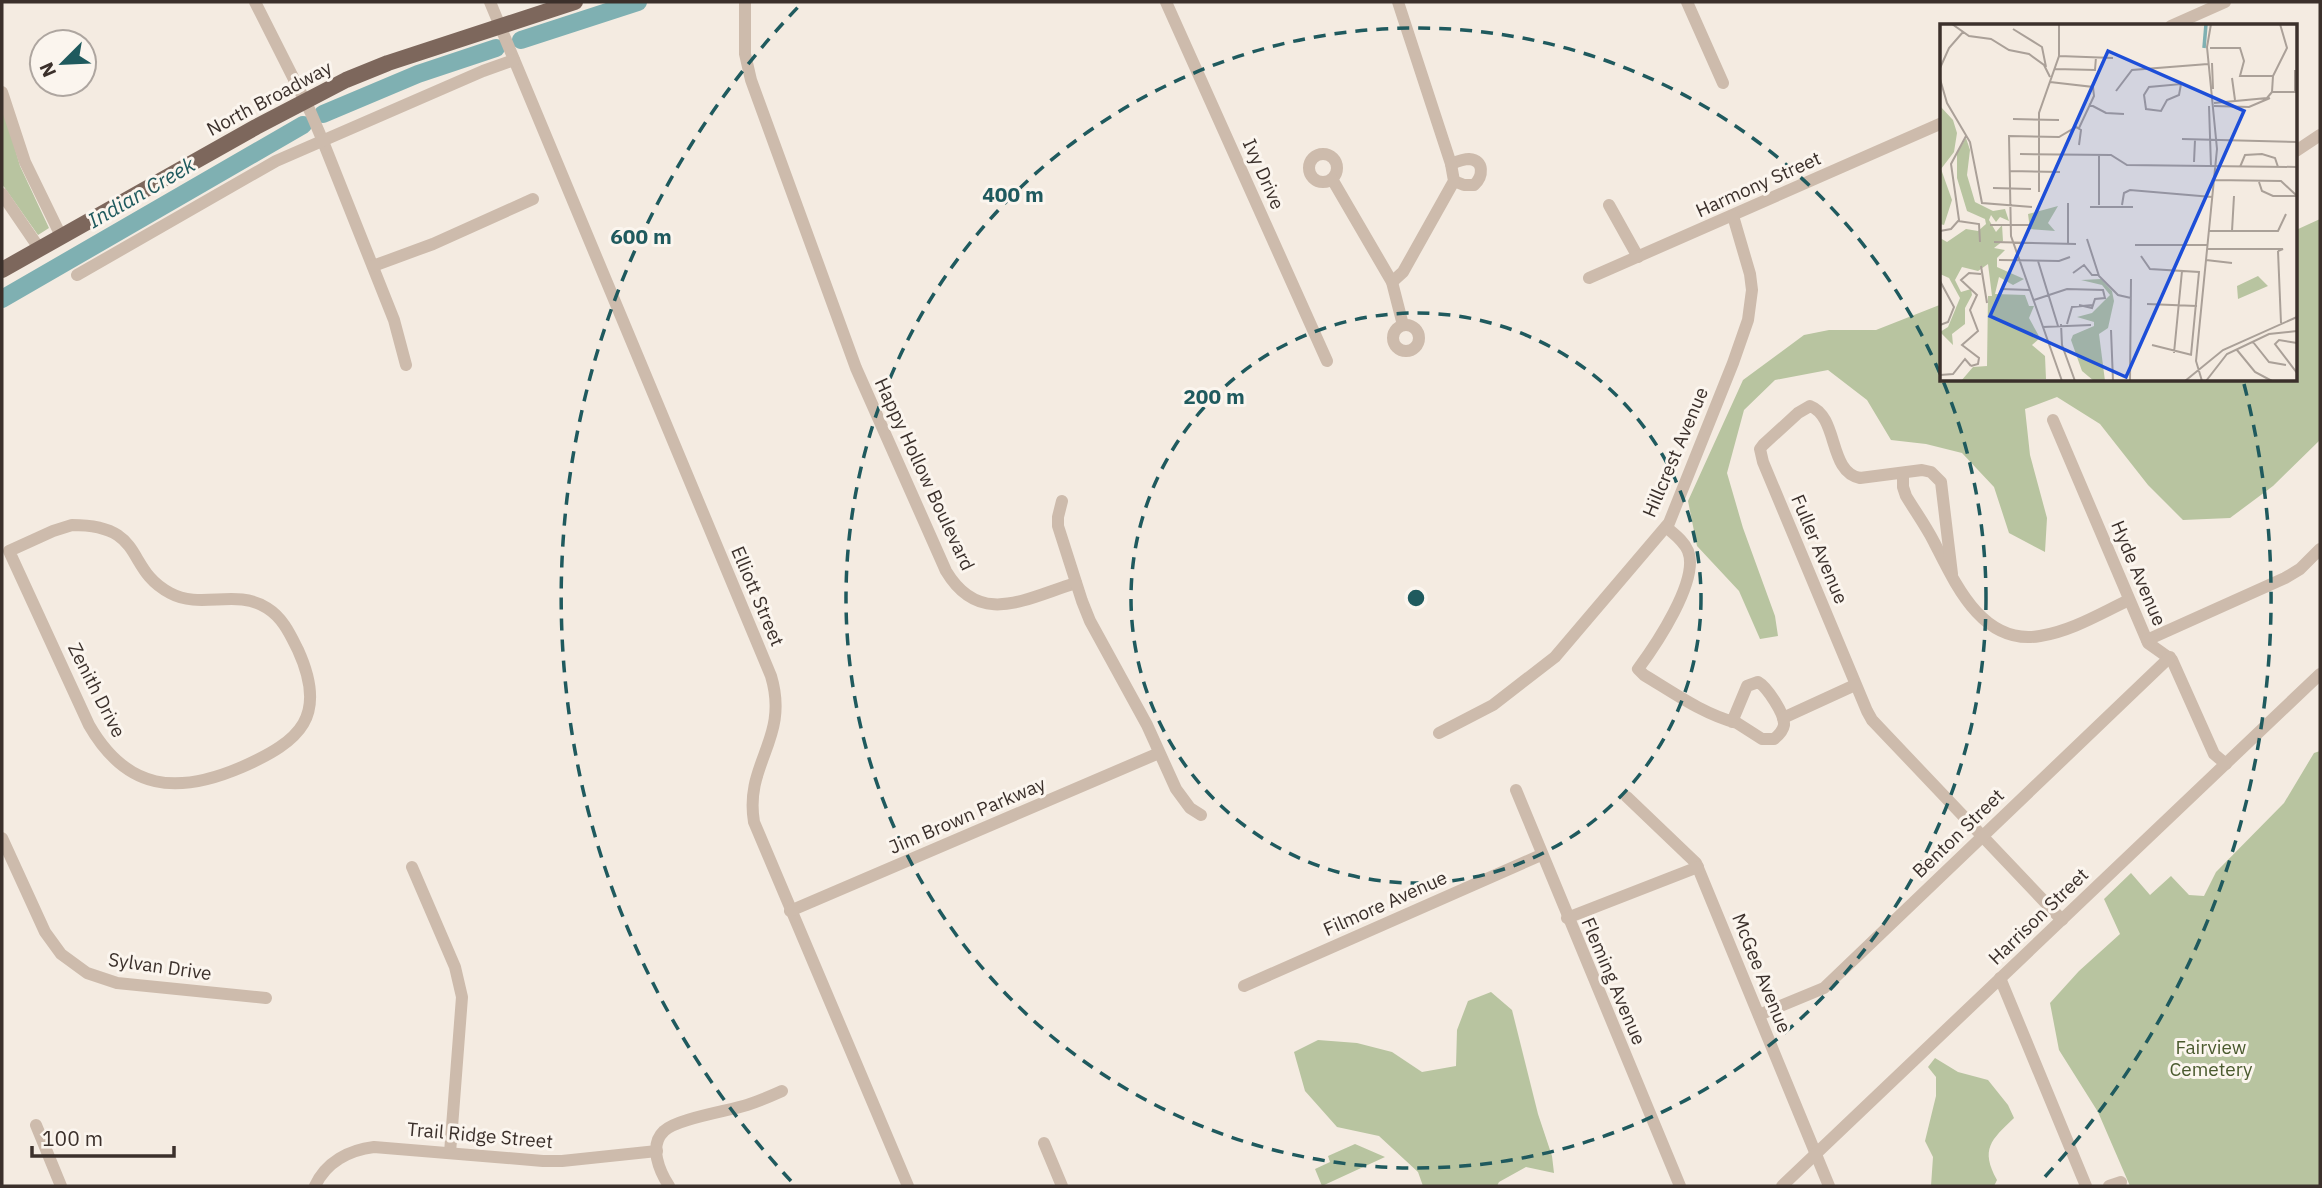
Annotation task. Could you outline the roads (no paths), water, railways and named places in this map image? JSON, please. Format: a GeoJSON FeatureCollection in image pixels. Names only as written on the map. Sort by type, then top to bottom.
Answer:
{"type":"FeatureCollection","features":[{"type":"Feature","properties":{"kind":"main road","name":"North Broadway"},"geometry":{"type":"LineString","coordinates":[[2,270],[305,100],[366,71],[575,2]]}},
{"type":"Feature","properties":{"kind":"street"},"geometry":{"type":"LineString","coordinates":[[255,2],[322,139],[394,320],[406,365]]}},
{"type":"Feature","properties":{"kind":"street","name":"Elliott Street"},"geometry":{"type":"LineString","coordinates":[[490,2],[771,676],[777,703],[776,718],[770,744],[754,782],[751,808],[757,833],[908,1186]]}},
{"type":"Feature","properties":{"kind":"street","name":"Happy Hollow Boulevard"},"geometry":{"type":"LineString","coordinates":[[744,2],[745,54],[751,80],[856,368],[946,572],[960,592],[989,605],[1010,603],[1076,583]]}},
{"type":"Feature","properties":{"kind":"street","name":"Ivy Drive"},"geometry":{"type":"LineString","coordinates":[[1166,2],[1327,361]]}},
{"type":"Feature","properties":{"kind":"street"},"geometry":{"type":"LineString","coordinates":[[1392,282],[1403,272],[1454,181],[1451,164],[1398,2]]}},
{"type":"Feature","properties":{"kind":"street"},"geometry":{"type":"LineString","coordinates":[[1687,2],[1723,83]]}},
{"type":"Feature","properties":{"kind":"street"},"geometry":{"type":"LineString","coordinates":[[2176,24],[2225,2]]}},
{"type":"Feature","properties":{"kind":"street"},"geometry":{"type":"LineString","coordinates":[[77,275],[252,173],[322,139],[514,60]]}},
{"type":"Feature","properties":{"kind":"street"},"geometry":{"type":"LineString","coordinates":[[2,92],[10,133],[61,236]]}},
{"type":"Feature","properties":{"kind":"street","name":"Harmony Street"},"geometry":{"type":"LineString","coordinates":[[1589,278],[1940,124]]}},
{"type":"Feature","properties":{"kind":"street"},"geometry":{"type":"LineString","coordinates":[[2298,150],[2320,135]]}},
{"type":"Feature","properties":{"kind":"street"},"geometry":{"type":"LineString","coordinates":[[1451,164],[1473,160],[1481,167],[1482,172],[1474,185],[1464,186],[1454,181]]}},
{"type":"Feature","properties":{"kind":"street"},"geometry":{"type":"LineString","coordinates":[[1332,179],[1392,282],[1403,325]]}},
{"type":"Feature","properties":{"kind":"street"},"geometry":{"type":"LineString","coordinates":[[2,194],[39,248]]}},
{"type":"Feature","properties":{"kind":"street"},"geometry":{"type":"LineString","coordinates":[[373,267],[433,244],[533,199]]}},
{"type":"Feature","properties":{"kind":"street"},"geometry":{"type":"LineString","coordinates":[[1609,205],[1637,257]]}},
{"type":"Feature","properties":{"kind":"street","name":"Hillcrest Avenue"},"geometry":{"type":"LineString","coordinates":[[1439,733],[1493,705],[1555,657],[1666,527],[1748,320],[1752,290],[1750,274],[1733,216]]}},
{"type":"Feature","properties":{"kind":"street","name":"Fuller Avenue"},"geometry":{"type":"LineString","coordinates":[[1952,574],[1941,482],[1931,472],[1860,478],[1849,474],[1821,414],[1810,406],[1798,413],[1760,449],[1855,685],[1872,720],[2062,920]]}},
{"type":"Feature","properties":{"kind":"street","name":"Hyde Avenue"},"geometry":{"type":"LineString","coordinates":[[2053,420],[2148,643],[2170,657],[2214,754],[2226,764]]}},
{"type":"Feature","properties":{"kind":"street"},"geometry":{"type":"LineString","coordinates":[[1903,473],[1906,496],[1970,606],[1985,622],[2000,631],[2037,637],[2061,632],[2129,600]]}},
{"type":"Feature","properties":{"kind":"street"},"geometry":{"type":"LineString","coordinates":[[1062,501],[1058,526],[1090,621],[1137,706],[1182,799],[1200,815]]}},
{"type":"Feature","properties":{"kind":"street","name":"Zenith Drive"},"geometry":{"type":"LineString","coordinates":[[72,525],[92,525],[123,539],[151,578],[171,594],[192,600],[239,598],[267,608],[278,616],[288,630],[308,676],[310,702],[304,723],[279,750],[205,782],[163,783],[132,772],[106,751],[89,725],[5,552],[72,525]]}},
{"type":"Feature","properties":{"kind":"street"},"geometry":{"type":"LineString","coordinates":[[1666,527],[1686,547],[1689,554],[1689,572],[1667,624],[1638,669],[1644,676],[1713,716],[1732,722],[1762,739],[1774,739],[1782,730],[1783,718],[1768,690],[1758,682],[1747,686],[1732,722]]}},
{"type":"Feature","properties":{"kind":"street"},"geometry":{"type":"LineString","coordinates":[[2147,640],[2285,578],[2300,569],[2320,549]]}},
{"type":"Feature","properties":{"kind":"street","name":"Benton Street"},"geometry":{"type":"LineString","coordinates":[[1759,1015],[1824,988],[2170,657]]}},
{"type":"Feature","properties":{"kind":"street","name":"Harrison Street"},"geometry":{"type":"LineString","coordinates":[[1782,1186],[2320,674]]}},
{"type":"Feature","properties":{"kind":"street"},"geometry":{"type":"LineString","coordinates":[[1783,718],[1855,685]]}},
{"type":"Feature","properties":{"kind":"street","name":"Jim Brown Parkway"},"geometry":{"type":"LineString","coordinates":[[790,911],[1159,753]]}},
{"type":"Feature","properties":{"kind":"street","name":"Fleming Avenue"},"geometry":{"type":"LineString","coordinates":[[1516,790],[1680,1186]]}},
{"type":"Feature","properties":{"kind":"street","name":"McGee Avenue"},"geometry":{"type":"LineString","coordinates":[[1627,797],[1678,844],[1698,867],[1829,1186]]}},
{"type":"Feature","properties":{"kind":"street","name":"Sylvan Drive"},"geometry":{"type":"LineString","coordinates":[[2,838],[45,932],[61,954],[87,973],[117,982],[266,998]]}},
{"type":"Feature","properties":{"kind":"street","name":"Filmore Avenue"},"geometry":{"type":"LineString","coordinates":[[1244,986],[1541,855]]}},
{"type":"Feature","properties":{"kind":"street"},"geometry":{"type":"LineString","coordinates":[[412,867],[455,967],[462,997],[463,1012],[450,1153]]}},
{"type":"Feature","properties":{"kind":"street"},"geometry":{"type":"LineString","coordinates":[[1567,918],[1698,867]]}},
{"type":"Feature","properties":{"kind":"street"},"geometry":{"type":"LineString","coordinates":[[2000,978],[2086,1186]]}},
{"type":"Feature","properties":{"kind":"street"},"geometry":{"type":"LineString","coordinates":[[669,1186],[660,1172],[657,1151],[660,1137],[665,1130],[747,1105],[782,1091]]}},
{"type":"Feature","properties":{"kind":"street"},"geometry":{"type":"LineString","coordinates":[[36,1125],[61,1186]]}},
{"type":"Feature","properties":{"kind":"street"},"geometry":{"type":"LineString","coordinates":[[1044,1143],[1062,1186]]}},
{"type":"Feature","properties":{"kind":"street","name":"Trail Ridge Street"},"geometry":{"type":"LineString","coordinates":[[315,1186],[331,1164],[360,1149],[393,1147],[562,1161],[657,1151]]}},
{"type":"Feature","properties":{"kind":"waterway","name":"Indian Creek"},"geometry":{"type":"LineString","coordinates":[[521,40],[638,2]]}},
{"type":"Feature","properties":{"kind":"waterway","name":"Indian Creek"},"geometry":{"type":"LineString","coordinates":[[323,114],[418,74],[496,48]]}},
{"type":"Feature","properties":{"kind":"waterway","name":"Indian Creek"},"geometry":{"type":"LineString","coordinates":[[2,299],[303,125]]}},
{"type":"Feature","properties":{"kind":"park label","name":"Fairview Cemetery"},"geometry":{"type":"Point","coordinates":[2211,1058]}}]}
